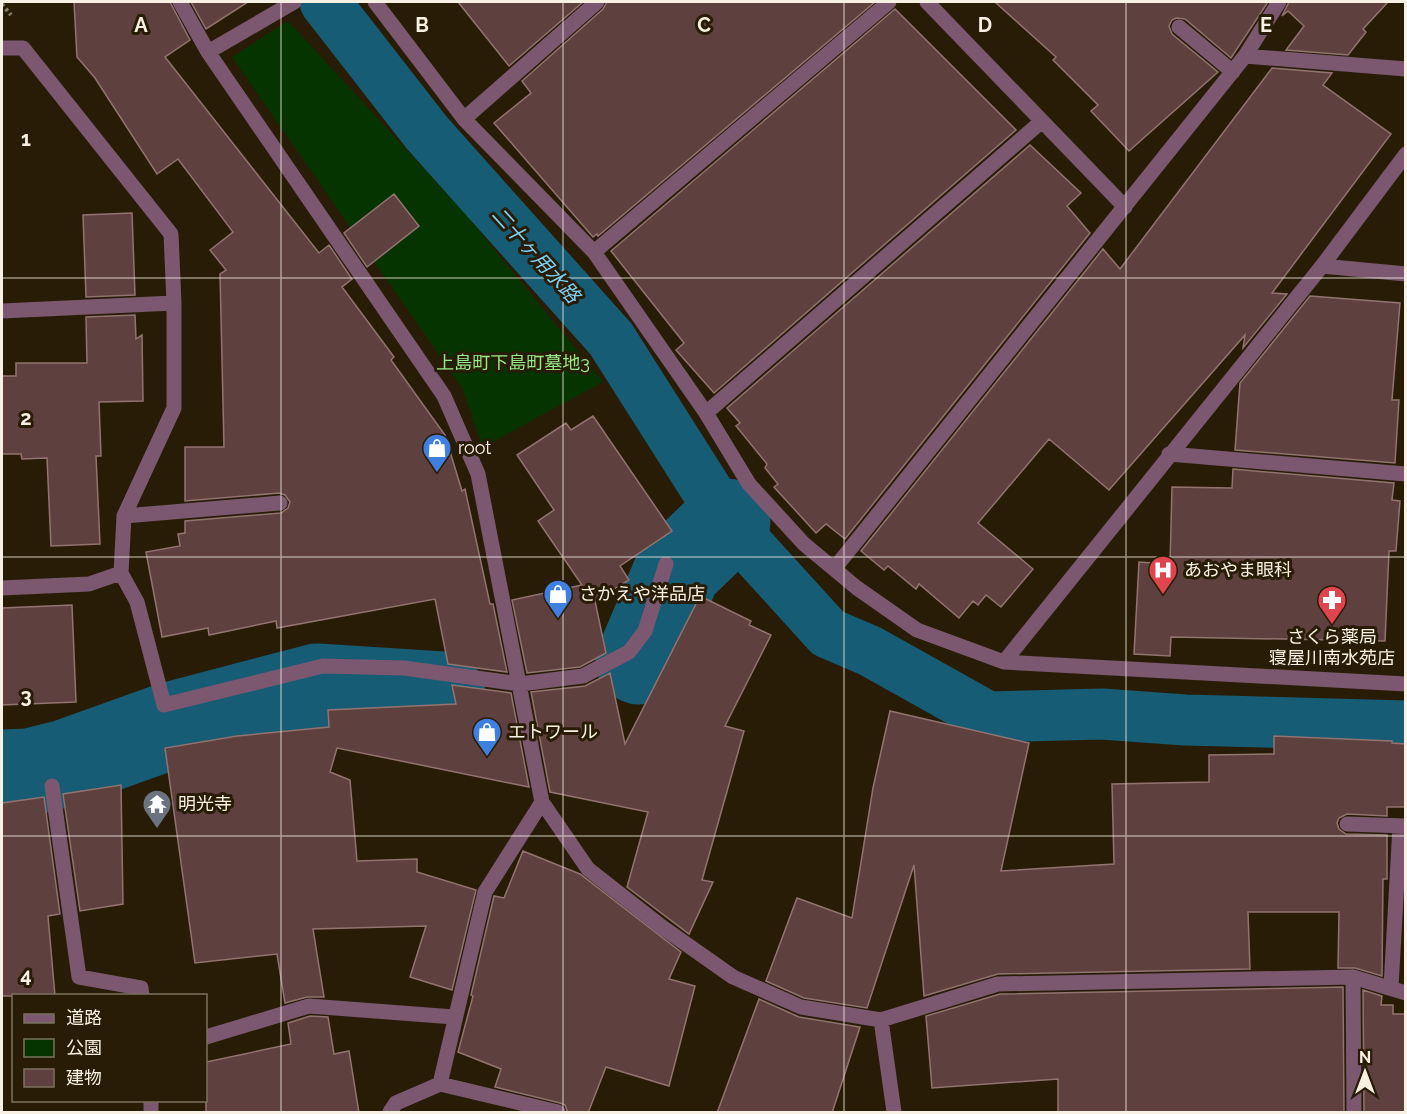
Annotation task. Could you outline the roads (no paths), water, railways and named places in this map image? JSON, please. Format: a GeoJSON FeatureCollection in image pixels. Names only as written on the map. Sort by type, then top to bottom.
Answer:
{"type":"FeatureCollection","features":[{"type":"Feature","properties":{"kind":"street"},"geometry":{"type":"LineString","coordinates":[[180,2],[208,52],[444,396],[478,474],[542,802],[588,869],[662,927],[733,977],[801,1007],[881,1020],[998,984],[1353,977],[1406,993]]}},
{"type":"Feature","properties":{"kind":"street"},"geometry":{"type":"LineString","coordinates":[[208,52],[294,2]]}},
{"type":"Feature","properties":{"kind":"street"},"geometry":{"type":"LineString","coordinates":[[375,2],[464,119],[594,252],[706,413],[749,484],[804,544],[917,630],[1004,662],[1406,684]]}},
{"type":"Feature","properties":{"kind":"street"},"geometry":{"type":"LineString","coordinates":[[464,119],[597,2]]}},
{"type":"Feature","properties":{"kind":"street"},"geometry":{"type":"LineString","coordinates":[[594,252],[889,2]]}},
{"type":"Feature","properties":{"kind":"street"},"geometry":{"type":"LineString","coordinates":[[927,2],[1125,207]]}},
{"type":"Feature","properties":{"kind":"street"},"geometry":{"type":"LineString","coordinates":[[834,569],[1233,72],[1279,2]]}},
{"type":"Feature","properties":{"kind":"street"},"geometry":{"type":"LineString","coordinates":[[1179,27],[1233,72]]}},
{"type":"Feature","properties":{"kind":"street"},"geometry":{"type":"LineString","coordinates":[[2,48],[24,48],[171,234],[174,303],[174,408],[124,516],[121,573],[137,602],[164,705],[323,666],[404,668],[520,684],[583,676],[629,652],[645,631],[666,564]]}},
{"type":"Feature","properties":{"kind":"street"},"geometry":{"type":"LineString","coordinates":[[1245,56],[1406,69]]}},
{"type":"Feature","properties":{"kind":"street"},"geometry":{"type":"LineString","coordinates":[[706,413],[1042,121]]}},
{"type":"Feature","properties":{"kind":"street"},"geometry":{"type":"LineString","coordinates":[[1004,662],[1322,266],[1406,154]]}},
{"type":"Feature","properties":{"kind":"street"},"geometry":{"type":"LineString","coordinates":[[1322,266],[1406,274]]}},
{"type":"Feature","properties":{"kind":"street"},"geometry":{"type":"LineString","coordinates":[[2,311],[174,303]]}},
{"type":"Feature","properties":{"kind":"street"},"geometry":{"type":"LineString","coordinates":[[1169,454],[1406,474]]}},
{"type":"Feature","properties":{"kind":"street"},"geometry":{"type":"LineString","coordinates":[[124,516],[280,503]]}},
{"type":"Feature","properties":{"kind":"street"},"geometry":{"type":"LineString","coordinates":[[2,588],[89,584],[121,573]]}},
{"type":"Feature","properties":{"kind":"street"},"geometry":{"type":"LineString","coordinates":[[52,786],[79,977],[141,988],[142,994]]}},
{"type":"Feature","properties":{"kind":"street"},"geometry":{"type":"LineString","coordinates":[[440,1084],[484,892],[542,802]]}},
{"type":"Feature","properties":{"kind":"street"},"geometry":{"type":"LineString","coordinates":[[1347,824],[1403,826],[1391,987]]}},
{"type":"Feature","properties":{"kind":"street"},"geometry":{"type":"LineString","coordinates":[[1353,977],[1354,1113]]}},
{"type":"Feature","properties":{"kind":"street"},"geometry":{"type":"LineString","coordinates":[[207,1037],[309,1006],[454,1017]]}},
{"type":"Feature","properties":{"kind":"street"},"geometry":{"type":"LineString","coordinates":[[881,1020],[894,1113]]}},
{"type":"Feature","properties":{"kind":"street"},"geometry":{"type":"LineString","coordinates":[[390,1113],[396,1103],[440,1084],[558,1113]]}},
{"type":"Feature","properties":{"kind":"waterway","name":"二十ヶ用水路"},"geometry":{"type":"LineString","coordinates":[[325,2],[427,133],[611,339],[727,522],[828,633],[870,651],[988,717],[1102,714],[1185,720],[1406,726]]}},
{"type":"Feature","properties":{"kind":"waterway"},"geometry":{"type":"LineString","coordinates":[[639,661],[678,569],[727,522]]}},
{"type":"Feature","properties":{"kind":"waterway"},"geometry":{"type":"LineString","coordinates":[[2,773],[30,772],[66,763],[172,725],[317,687],[442,695]]}},
{"type":"Feature","properties":{"kind":"place","name":"root"},"geometry":{"type":"Point","coordinates":[437,474]}},
{"type":"Feature","properties":{"kind":"place","name":"あおやま眼科"},"geometry":{"type":"Point","coordinates":[1163,596]}},
{"type":"Feature","properties":{"kind":"place","name":"さかえや洋品店"},"geometry":{"type":"Point","coordinates":[558,620]}},
{"type":"Feature","properties":{"kind":"place","name":"さくら薬局 寝屋川南水苑店"},"geometry":{"type":"Point","coordinates":[1332,626]}},
{"type":"Feature","properties":{"kind":"place","name":"エトワール"},"geometry":{"type":"Point","coordinates":[487,758]}},
{"type":"Feature","properties":{"kind":"place","name":"明光寺"},"geometry":{"type":"Point","coordinates":[157,830]}},
{"type":"Feature","properties":{"kind":"park label","name":"上島町下島町墓地3"},"geometry":{"type":"Point","coordinates":[513,363]}}]}
